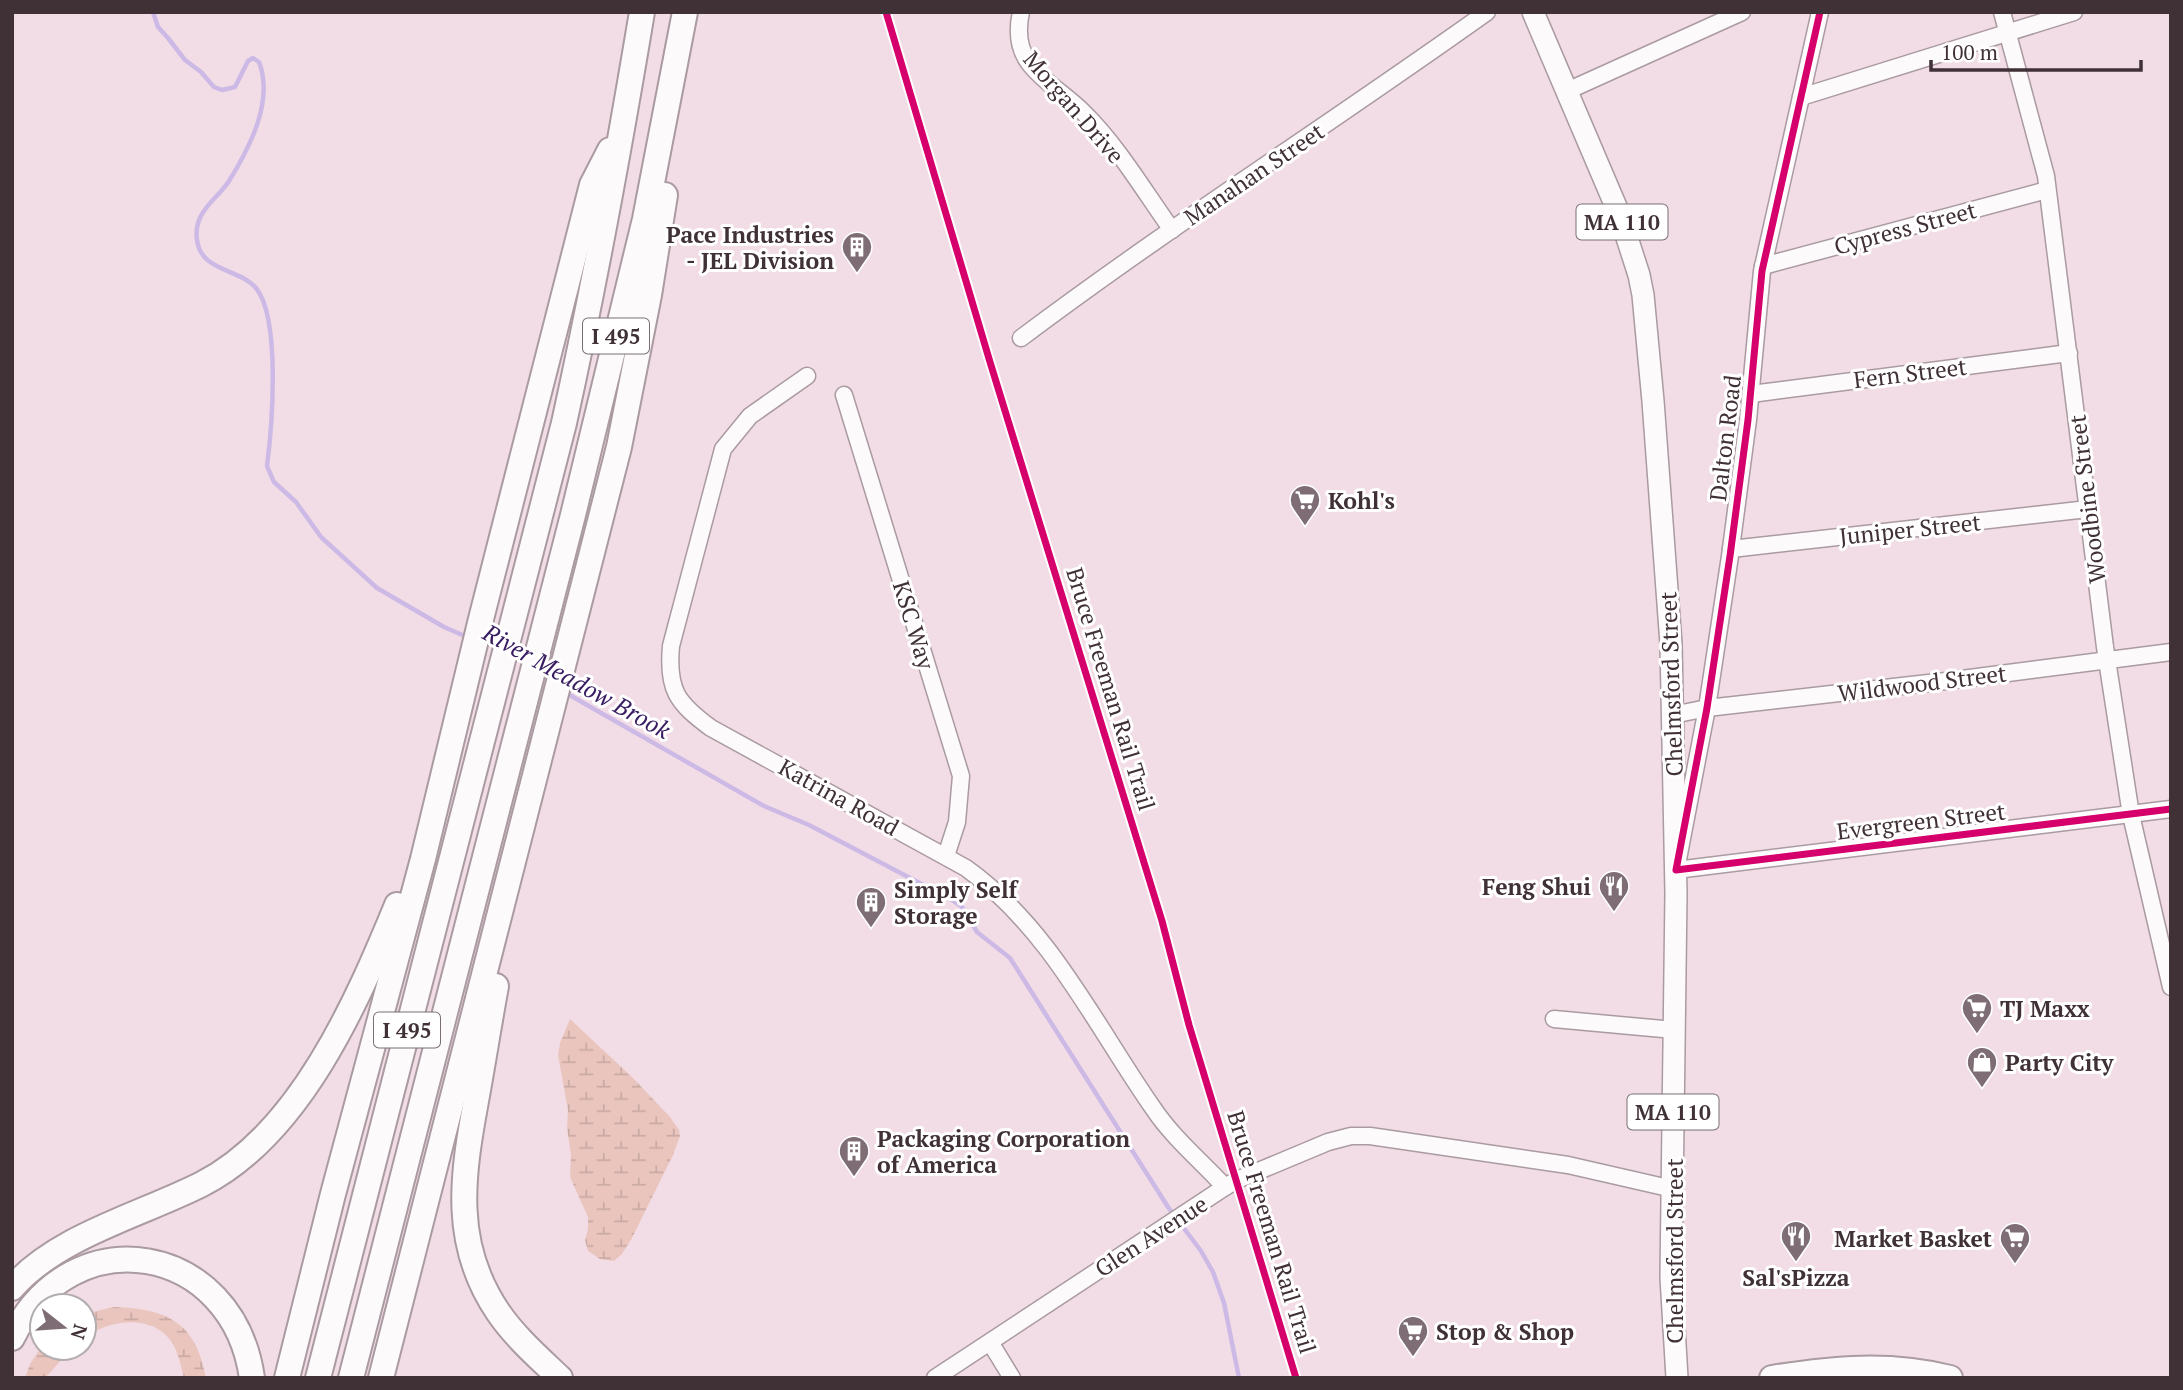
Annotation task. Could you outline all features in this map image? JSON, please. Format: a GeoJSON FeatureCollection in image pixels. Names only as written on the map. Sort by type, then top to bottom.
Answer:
{"type":"FeatureCollection","features":[{"type":"Feature","properties":{"kind":"highway","name":"I 495"},"geometry":{"type":"LineString","coordinates":[[318,1378],[566,411],[624,121],[642,12]]}},
{"type":"Feature","properties":{"kind":"highway","name":"I 495"},"geometry":{"type":"LineString","coordinates":[[351,1378],[645,219],[685,15]]}},
{"type":"Feature","properties":{"kind":"highway"},"geometry":{"type":"LineString","coordinates":[[381,1378],[619,447],[658,243],[672,146],[685,15]]}},
{"type":"Feature","properties":{"kind":"highway"},"geometry":{"type":"LineString","coordinates":[[287,1378],[333,1194],[423,859],[592,185],[624,121]]}},
{"type":"Feature","properties":{"kind":"highway"},"geometry":{"type":"LineString","coordinates":[[530,799],[466,1155],[463,1206],[471,1255],[490,1299],[517,1335],[560,1378]]}},
{"type":"Feature","properties":{"kind":"highway"},"geometry":{"type":"LineString","coordinates":[[12,1288],[51,1253],[214,1177],[250,1150],[274,1127],[297,1099],[331,1044],[373,962],[397,905],[423,859]]}},
{"type":"Feature","properties":{"kind":"highway"},"geometry":{"type":"LineString","coordinates":[[12,1338],[34,1303],[56,1282],[95,1264],[124,1259],[139,1261],[184,1274],[219,1300],[236,1324],[243,1340],[252,1378]]}},
{"type":"Feature","properties":{"kind":"highway"},"geometry":{"type":"LineString","coordinates":[[1772,1378],[1824,1370],[1871,1367],[1914,1370],[1950,1378]]}},
{"type":"Feature","properties":{"kind":"main road","name":"Chelmsford Street"},"geometry":{"type":"LineString","coordinates":[[1533,12],[1620,216],[1643,295],[1670,617],[1673,715],[1676,870],[1671,1286],[1676,1378]]}},
{"type":"Feature","properties":{"kind":"street","name":"Morgan Drive"},"geometry":{"type":"LineString","coordinates":[[1021,12],[1019,44],[1029,63],[1084,112],[1101,131],[1172,230]]}},
{"type":"Feature","properties":{"kind":"street","name":"Manahan Street"},"geometry":{"type":"LineString","coordinates":[[1021,338],[1487,12]]}},
{"type":"Feature","properties":{"kind":"street"},"geometry":{"type":"LineString","coordinates":[[1567,91],[1742,12]]}},
{"type":"Feature","properties":{"kind":"street","name":"Dalton Road"},"geometry":{"type":"LineString","coordinates":[[1676,870],[1707,708],[1731,549],[1751,394],[1763,266],[1820,12]]}},
{"type":"Feature","properties":{"kind":"street","name":"Woodbine Street"},"geometry":{"type":"LineString","coordinates":[[2002,12],[2046,176],[2107,659],[2131,815],[2171,987]]}},
{"type":"Feature","properties":{"kind":"street"},"geometry":{"type":"LineString","coordinates":[[1801,97],[2074,12]]}},
{"type":"Feature","properties":{"kind":"street","name":"Cypress Street"},"geometry":{"type":"LineString","coordinates":[[1763,266],[2047,190]]}},
{"type":"Feature","properties":{"kind":"street","name":"Fern Street"},"geometry":{"type":"LineString","coordinates":[[1751,394],[2069,353]]}},
{"type":"Feature","properties":{"kind":"street","name":"Katrina Road"},"geometry":{"type":"LineString","coordinates":[[807,376],[750,416],[723,449],[671,646],[669,664],[672,685],[682,704],[711,728],[946,856],[989,884],[1017,912],[1048,950],[1153,1109],[1225,1187]]}},
{"type":"Feature","properties":{"kind":"street","name":"KSC Way"},"geometry":{"type":"LineString","coordinates":[[844,395],[961,776],[957,822],[946,856]]}},
{"type":"Feature","properties":{"kind":"street","name":"Juniper Street"},"geometry":{"type":"LineString","coordinates":[[1731,549],[2088,509]]}},
{"type":"Feature","properties":{"kind":"street","name":"Wildwood Street"},"geometry":{"type":"LineString","coordinates":[[1673,715],[1707,708],[2171,652]]}},
{"type":"Feature","properties":{"kind":"street","name":"Evergreen Street"},"geometry":{"type":"LineString","coordinates":[[1676,870],[2171,810]]}},
{"type":"Feature","properties":{"kind":"street"},"geometry":{"type":"LineString","coordinates":[[1554,1018],[1674,1030]]}},
{"type":"Feature","properties":{"kind":"street","name":"Glen Avenue"},"geometry":{"type":"LineString","coordinates":[[935,1378],[1237,1180],[1328,1142],[1351,1136],[1370,1136],[1568,1165],[1673,1189]]}},
{"type":"Feature","properties":{"kind":"street"},"geometry":{"type":"LineString","coordinates":[[990,1342],[1012,1378]]}},
{"type":"Feature","properties":{"kind":"green space"},"geometry":{"type":"Polygon","coordinates":[[[570,1019],[632,1077],[679,1130],[680,1136],[673,1155],[632,1238],[614,1261],[600,1259],[588,1251],[585,1240],[588,1217],[570,1177],[568,1110],[558,1055],[570,1019]]]}},
{"type":"Feature","properties":{"kind":"green space"},"geometry":{"type":"Polygon","coordinates":[[[114,1307],[132,1308],[163,1315],[176,1322],[195,1343],[206,1378],[184,1378],[171,1341],[163,1332],[152,1326],[129,1322],[98,1330],[98,1311],[114,1307]]]}},
{"type":"Feature","properties":{"kind":"green space"},"geometry":{"type":"Polygon","coordinates":[[[59,1362],[45,1378],[25,1378],[30,1364],[59,1362]]]}},
{"type":"Feature","properties":{"kind":"waterway","name":"River Meadow Brook"},"geometry":{"type":"LineString","coordinates":[[153,12],[158,27],[185,60],[201,72],[214,87],[222,90],[235,87],[248,61],[253,58],[259,62],[263,77],[262,108],[252,139],[229,181],[202,214],[197,240],[206,258],[249,282],[256,288],[264,303],[269,323],[273,374],[267,466],[274,482],[296,502],[321,537],[377,588],[444,627],[467,637]]}},
{"type":"Feature","properties":{"kind":"waterway","name":"River Meadow Brook"},"geometry":{"type":"LineString","coordinates":[[566,693],[764,806],[809,825],[962,907],[977,932],[1010,958],[1168,1207],[1201,1251],[1213,1272],[1224,1303],[1239,1378]]}},
{"type":"Feature","properties":{"kind":"cycle path","name":"Bruce Freeman Rail Trail"},"geometry":{"type":"LineString","coordinates":[[886,12],[990,362],[1162,921],[1189,1025],[1296,1378]]}},
{"type":"Feature","properties":{"kind":"cycle path"},"geometry":{"type":"LineString","coordinates":[[1820,12],[1762,271],[1748,420],[1730,556],[1707,708],[1676,870],[2171,809]]}},
{"type":"Feature","properties":{"kind":"place","name":"Pace Industries - JEL Division"},"geometry":{"type":"Point","coordinates":[857,274]}},
{"type":"Feature","properties":{"kind":"place","name":"Kohl's"},"geometry":{"type":"Point","coordinates":[1305,527]}},
{"type":"Feature","properties":{"kind":"place","name":"Feng Shui"},"geometry":{"type":"Point","coordinates":[1614,913]}},
{"type":"Feature","properties":{"kind":"place","name":"Simply Self Storage"},"geometry":{"type":"Point","coordinates":[871,929]}},
{"type":"Feature","properties":{"kind":"place","name":"TJ Maxx"},"geometry":{"type":"Point","coordinates":[1977,1035]}},
{"type":"Feature","properties":{"kind":"place","name":"Party City"},"geometry":{"type":"Point","coordinates":[1982,1089]}},
{"type":"Feature","properties":{"kind":"place","name":"Packaging Corporation of America"},"geometry":{"type":"Point","coordinates":[854,1178]}},
{"type":"Feature","properties":{"kind":"place","name":"Sal'sPizza"},"geometry":{"type":"Point","coordinates":[1796,1263]}},
{"type":"Feature","properties":{"kind":"place","name":"Market Basket"},"geometry":{"type":"Point","coordinates":[2015,1265]}},
{"type":"Feature","properties":{"kind":"place","name":"Stop & Shop"},"geometry":{"type":"Point","coordinates":[1413,1358]}}]}
